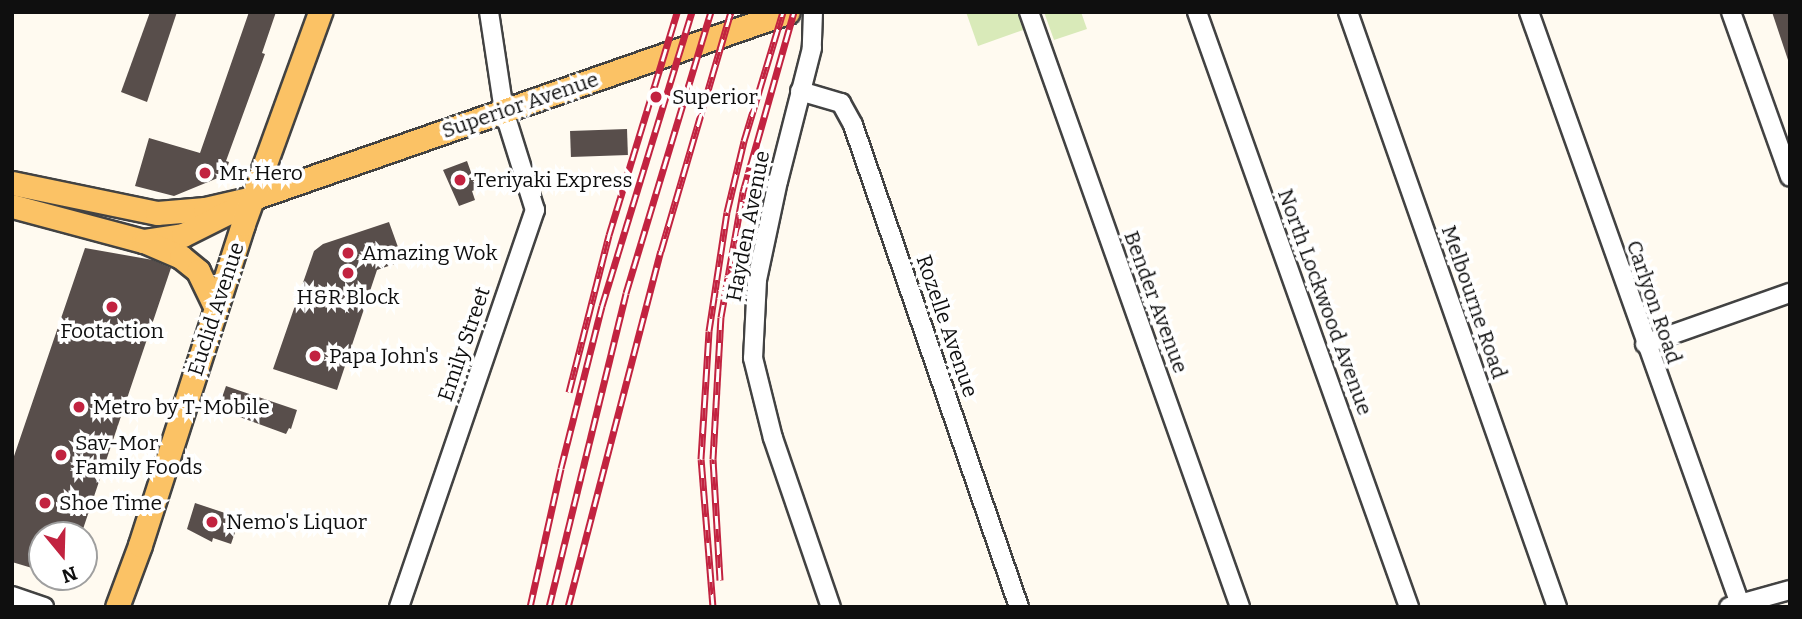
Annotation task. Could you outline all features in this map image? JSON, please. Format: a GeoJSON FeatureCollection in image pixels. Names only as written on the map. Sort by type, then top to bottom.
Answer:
{"type":"FeatureCollection","features":[{"type":"Feature","properties":{"kind":"main road","name":"Euclid Avenue"},"geometry":{"type":"LineString","coordinates":[[117,607],[140,545],[253,198],[320,12]]}},
{"type":"Feature","properties":{"kind":"main road","name":"Superior Avenue"},"geometry":{"type":"LineString","coordinates":[[253,198],[788,12]]}},
{"type":"Feature","properties":{"kind":"main road"},"geometry":{"type":"LineString","coordinates":[[12,183],[157,213],[205,209],[253,198]]}},
{"type":"Feature","properties":{"kind":"main road"},"geometry":{"type":"LineString","coordinates":[[143,241],[183,235],[219,219],[253,198]]}},
{"type":"Feature","properties":{"kind":"main road"},"geometry":{"type":"LineString","coordinates":[[12,206],[143,241],[181,257],[198,271],[216,308]]}},
{"type":"Feature","properties":{"kind":"street","name":"Emily Street"},"geometry":{"type":"LineString","coordinates":[[398,607],[535,210],[504,111],[489,12]]}},
{"type":"Feature","properties":{"kind":"street","name":"Hayden Avenue"},"geometry":{"type":"LineString","coordinates":[[813,12],[812,48],[757,280],[753,358],[773,438],[831,607]]}},
{"type":"Feature","properties":{"kind":"street","name":"Bender Avenue"},"geometry":{"type":"LineString","coordinates":[[1028,12],[1240,607]]}},
{"type":"Feature","properties":{"kind":"street","name":"North Lockwood Avenue"},"geometry":{"type":"LineString","coordinates":[[1197,12],[1409,607]]}},
{"type":"Feature","properties":{"kind":"street","name":"Melbourne Road"},"geometry":{"type":"LineString","coordinates":[[1348,12],[1557,607]]}},
{"type":"Feature","properties":{"kind":"street","name":"Carlyon Road"},"geometry":{"type":"LineString","coordinates":[[1529,12],[1736,606]]}},
{"type":"Feature","properties":{"kind":"street"},"geometry":{"type":"LineString","coordinates":[[1731,12],[1790,177]]}},
{"type":"Feature","properties":{"kind":"street","name":"Rozelle Avenue"},"geometry":{"type":"LineString","coordinates":[[800,91],[841,103],[853,125],[1019,607]]}},
{"type":"Feature","properties":{"kind":"street"},"geometry":{"type":"LineString","coordinates":[[1645,344],[1790,293]]}},
{"type":"Feature","properties":{"kind":"street"},"geometry":{"type":"LineString","coordinates":[[1736,606],[1790,590]]}},
{"type":"Feature","properties":{"kind":"street"},"geometry":{"type":"LineString","coordinates":[[12,596],[44,607]]}},
{"type":"Feature","properties":{"kind":"green space"},"geometry":{"type":"Polygon","coordinates":[[[966,12],[1021,12],[1026,29],[978,46],[966,12]]]}},
{"type":"Feature","properties":{"kind":"green space"},"geometry":{"type":"Polygon","coordinates":[[[1044,12],[1081,12],[1087,29],[1054,40],[1044,12]]]}},
{"type":"Feature","properties":{"kind":"building"},"geometry":{"type":"Polygon","coordinates":[[[150,12],[177,12],[147,102],[121,92],[150,12]]]}},
{"type":"Feature","properties":{"kind":"building"},"geometry":{"type":"Polygon","coordinates":[[[249,12],[276,12],[262,53],[265,54],[226,161],[229,162],[225,175],[174,196],[135,186],[149,138],[200,153],[249,12]]]}},
{"type":"Feature","properties":{"kind":"building"},"geometry":{"type":"Polygon","coordinates":[[[1772,12],[1790,12],[1790,60],[1788,60],[1772,12]]]}},
{"type":"Feature","properties":{"kind":"building"},"geometry":{"type":"Polygon","coordinates":[[[627,129],[628,155],[571,157],[570,131],[627,129]]]}},
{"type":"Feature","properties":{"kind":"building","name":"Teriyaki Express"},"geometry":{"type":"Polygon","coordinates":[[[467,161],[477,189],[472,191],[475,200],[459,206],[443,170],[467,161]]]}},
{"type":"Feature","properties":{"kind":"building"},"geometry":{"type":"Polygon","coordinates":[[[389,222],[403,261],[377,270],[337,390],[273,369],[314,251],[323,244],[389,222]]]}},
{"type":"Feature","properties":{"kind":"building"},"geometry":{"type":"Polygon","coordinates":[[[85,248],[153,260],[171,268],[86,521],[28,521],[28,567],[12,562],[12,462],[85,248]]]}},
{"type":"Feature","properties":{"kind":"building"},"geometry":{"type":"Polygon","coordinates":[[[226,386],[297,410],[291,429],[289,428],[286,434],[218,409],[226,386]]]}},
{"type":"Feature","properties":{"kind":"building"},"geometry":{"type":"Polygon","coordinates":[[[195,503],[240,518],[231,544],[213,538],[212,542],[187,529],[195,503]]]}},
{"type":"Feature","properties":{"kind":"railway"},"geometry":{"type":"LineString","coordinates":[[569,392],[609,235],[677,12]]}},
{"type":"Feature","properties":{"kind":"railway"},"geometry":{"type":"LineString","coordinates":[[530,607],[561,468],[602,306],[692,12]]}},
{"type":"Feature","properties":{"kind":"railway"},"geometry":{"type":"LineString","coordinates":[[549,607],[626,293],[711,12]]}},
{"type":"Feature","properties":{"kind":"railway"},"geometry":{"type":"LineString","coordinates":[[568,607],[661,251],[731,12]]}},
{"type":"Feature","properties":{"kind":"railway"},"geometry":{"type":"LineString","coordinates":[[713,607],[701,459],[709,331],[727,212],[744,141],[783,12]]}},
{"type":"Feature","properties":{"kind":"railway"},"geometry":{"type":"LineString","coordinates":[[720,580],[713,459],[721,317],[743,192],[794,12]]}},
{"type":"Feature","properties":{"kind":"place","name":"Superior"},"geometry":{"type":"Point","coordinates":[656,97]}},
{"type":"Feature","properties":{"kind":"place","name":"Mr. Hero"},"geometry":{"type":"Point","coordinates":[205,173]}},
{"type":"Feature","properties":{"kind":"place","name":"Teriyaki Express"},"geometry":{"type":"Point","coordinates":[460,180]}},
{"type":"Feature","properties":{"kind":"place","name":"Amazing Wok"},"geometry":{"type":"Point","coordinates":[348,253]}},
{"type":"Feature","properties":{"kind":"place","name":"H&R Block"},"geometry":{"type":"Point","coordinates":[348,273]}},
{"type":"Feature","properties":{"kind":"place","name":"Footaction"},"geometry":{"type":"Point","coordinates":[112,307]}},
{"type":"Feature","properties":{"kind":"place","name":"Papa John's"},"geometry":{"type":"Point","coordinates":[315,356]}},
{"type":"Feature","properties":{"kind":"place","name":"Metro by T-Mobile"},"geometry":{"type":"Point","coordinates":[79,407]}},
{"type":"Feature","properties":{"kind":"place","name":"Sav-Mor Family Foods"},"geometry":{"type":"Point","coordinates":[61,455]}},
{"type":"Feature","properties":{"kind":"place","name":"Shoe Time"},"geometry":{"type":"Point","coordinates":[45,503]}},
{"type":"Feature","properties":{"kind":"place","name":"Nemo's Liquor"},"geometry":{"type":"Point","coordinates":[212,522]}}]}
